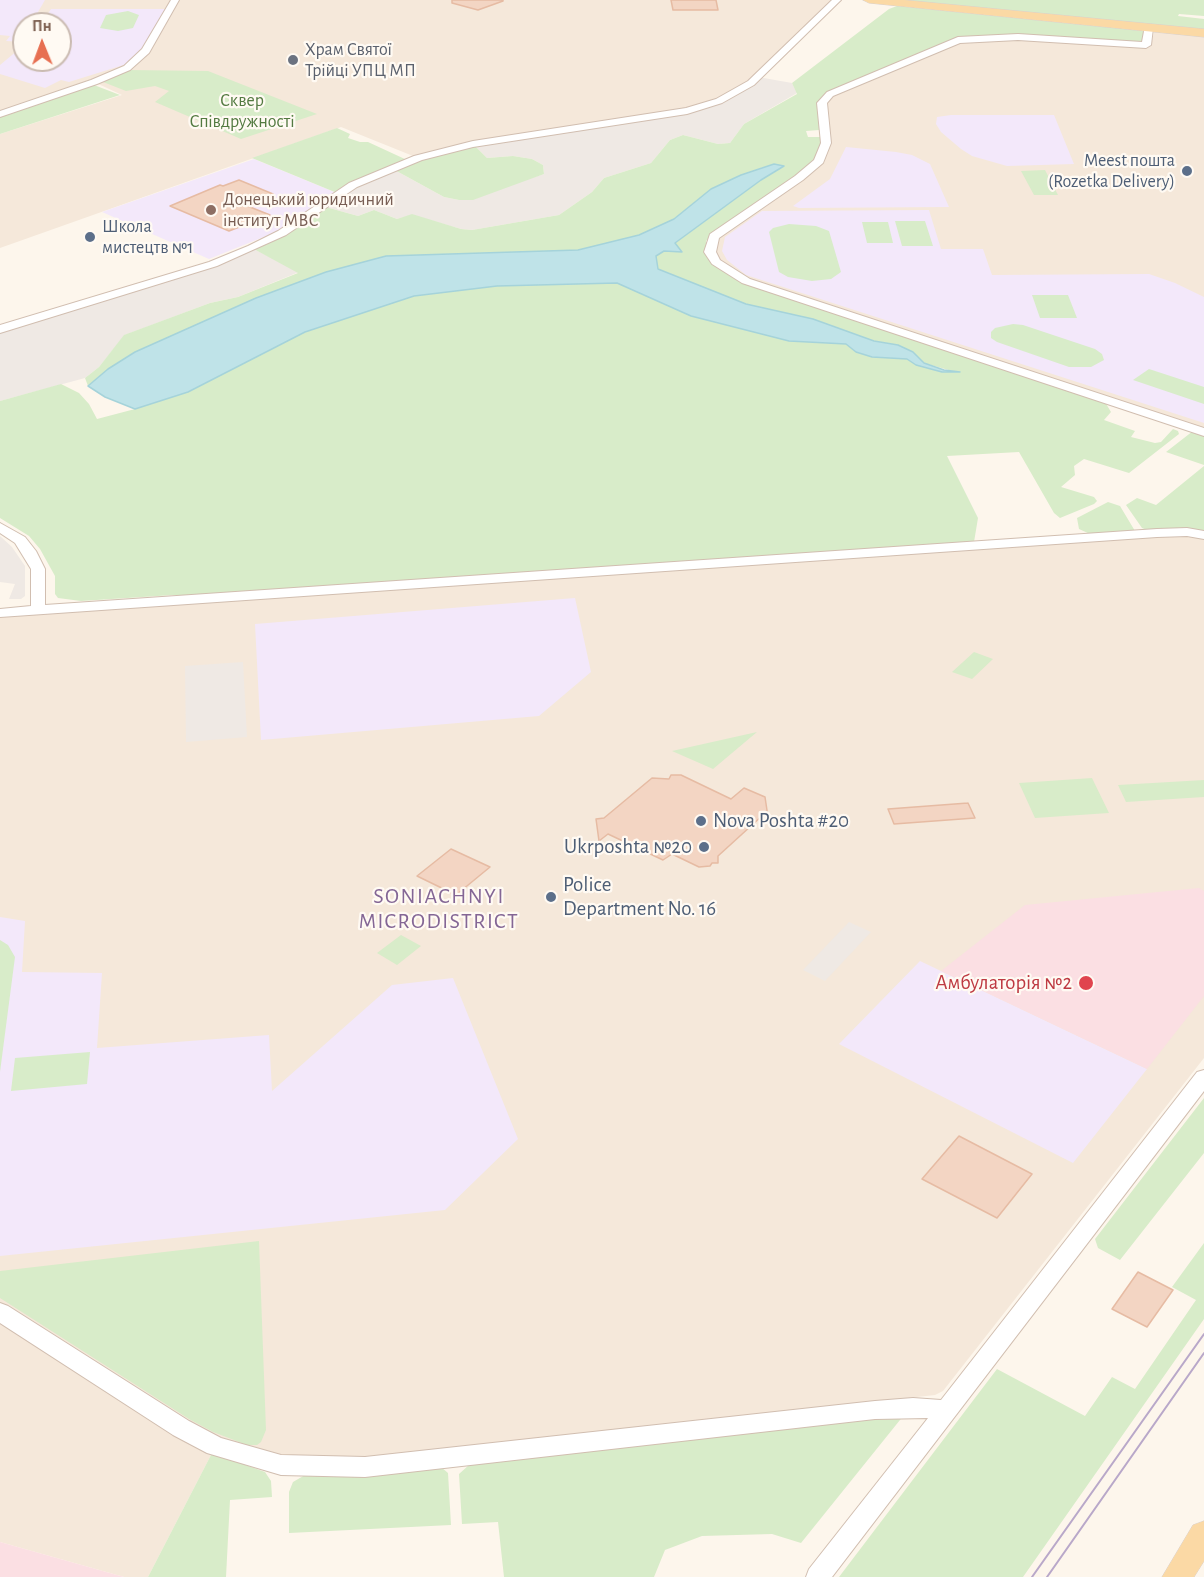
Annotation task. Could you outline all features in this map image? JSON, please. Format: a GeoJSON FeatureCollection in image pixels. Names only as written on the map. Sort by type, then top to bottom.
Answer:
{"type":"FeatureCollection","features":[{"type":"Feature","properties":{"kind":"main road"},"geometry":{"type":"LineString","coordinates":[[869,0],[1204,33]]}},
{"type":"Feature","properties":{"kind":"main road"},"geometry":{"type":"LineString","coordinates":[[1177,1577],[1204,1534]]}},
{"type":"Feature","properties":{"kind":"street"},"geometry":{"type":"LineString","coordinates":[[0,114],[94,82],[127,68],[146,51],[175,0]]}},
{"type":"Feature","properties":{"kind":"street"},"geometry":{"type":"LineString","coordinates":[[0,329],[232,256],[282,233],[364,179],[418,158],[473,144],[677,112],[719,101],[751,83],[837,0]]}},
{"type":"Feature","properties":{"kind":"street"},"geometry":{"type":"LineString","coordinates":[[1148,28],[1146,45],[1025,37],[958,40],[830,94],[822,103],[826,143],[819,160],[799,178],[714,236],[710,252],[716,262],[746,281],[1204,432]]}},
{"type":"Feature","properties":{"kind":"street"},"geometry":{"type":"LineString","coordinates":[[0,527],[20,540],[29,551],[38,569],[38,610]]}},
{"type":"Feature","properties":{"kind":"street"},"geometry":{"type":"LineString","coordinates":[[0,613],[1150,533],[1187,532],[1204,535]]}},
{"type":"Feature","properties":{"kind":"street"},"geometry":{"type":"LineString","coordinates":[[818,1577],[1204,1077]]}},
{"type":"Feature","properties":{"kind":"street"},"geometry":{"type":"LineString","coordinates":[[0,1312],[181,1428],[215,1446],[281,1465],[365,1467],[875,1410],[913,1407],[947,1410]]}},
{"type":"Feature","properties":{"kind":"shaded area"},"geometry":{"type":"Polygon","coordinates":[[[0,0],[173,0],[125,67],[0,112],[0,0]]]}},
{"type":"Feature","properties":{"kind":"shaded area"},"geometry":{"type":"Polygon","coordinates":[[[0,0],[45,0],[38,12],[12,12],[12,41],[6,41],[10,36],[0,35],[0,0]]]}},
{"type":"Feature","properties":{"kind":"shaded area"},"geometry":{"type":"Polygon","coordinates":[[[175,0],[837,0],[751,83],[701,106],[418,158],[341,127],[0,248],[0,134],[122,95],[94,82],[127,68],[175,0]]]}},
{"type":"Feature","properties":{"kind":"shaded area"},"geometry":{"type":"Polygon","coordinates":[[[51,9],[168,9],[142,52],[130,63],[69,82],[61,80],[45,88],[0,74],[0,65],[12,55],[12,72],[72,72],[72,12],[49,12],[51,9]]]}},
{"type":"Feature","properties":{"kind":"shaded area"},"geometry":{"type":"Polygon","coordinates":[[[1154,32],[1204,36],[1204,429],[743,277],[720,261],[714,251],[718,237],[824,162],[830,143],[825,103],[834,95],[960,41],[1033,39],[1151,46],[1154,32]]]}},
{"type":"Feature","properties":{"kind":"shaded area"},"geometry":{"type":"Polygon","coordinates":[[[758,77],[792,83],[797,93],[744,124],[730,143],[718,144],[683,135],[670,140],[651,163],[604,178],[592,192],[559,215],[472,230],[412,215],[397,219],[374,210],[358,216],[322,206],[391,168],[444,197],[459,200],[544,174],[543,165],[532,159],[513,156],[487,158],[473,144],[649,118],[719,101],[758,77]]]}},
{"type":"Feature","properties":{"kind":"shaded area"},"geometry":{"type":"Polygon","coordinates":[[[1054,115],[1074,164],[1007,166],[972,156],[941,132],[936,124],[937,117],[1054,115]]]}},
{"type":"Feature","properties":{"kind":"shaded area"},"geometry":{"type":"Polygon","coordinates":[[[846,147],[912,155],[930,164],[949,207],[799,208],[793,206],[830,179],[846,147]]]}},
{"type":"Feature","properties":{"kind":"shaded area","name":"Донецький юридичний інститут МВС"},"geometry":{"type":"Polygon","coordinates":[[[254,159],[337,193],[276,232],[209,259],[102,212],[254,159]]]}},
{"type":"Feature","properties":{"kind":"shaded area"},"geometry":{"type":"Polygon","coordinates":[[[929,210],[941,249],[983,249],[992,275],[1149,274],[1204,297],[1204,423],[746,275],[727,260],[722,251],[725,237],[762,211],[929,210]]]}},
{"type":"Feature","properties":{"kind":"shaded area"},"geometry":{"type":"Polygon","coordinates":[[[252,248],[299,272],[238,297],[210,303],[125,335],[99,367],[85,378],[0,401],[0,329],[252,248]]]}},
{"type":"Feature","properties":{"kind":"shaded area","name":"SONIACHNYI MICRODISTRICT"},"geometry":{"type":"Polygon","coordinates":[[[1187,535],[1204,538],[1204,1058],[943,1391],[935,1395],[365,1458],[284,1456],[210,1436],[0,1305],[0,617],[1187,535]]]}},
{"type":"Feature","properties":{"kind":"shaded area"},"geometry":{"type":"Polygon","coordinates":[[[0,536],[12,547],[25,566],[25,596],[21,599],[9,599],[15,584],[0,582],[0,536]]]}},
{"type":"Feature","properties":{"kind":"shaded area"},"geometry":{"type":"Polygon","coordinates":[[[575,598],[591,672],[539,716],[261,740],[255,624],[575,598]]]}},
{"type":"Feature","properties":{"kind":"shaded area"},"geometry":{"type":"Polygon","coordinates":[[[243,662],[247,737],[186,742],[185,666],[243,662]]]}},
{"type":"Feature","properties":{"kind":"shaded area","name":"Амбулаторія №2"},"geometry":{"type":"Polygon","coordinates":[[[1199,888],[1204,891],[1204,996],[1147,1069],[941,971],[1025,905],[1199,888]]]}},
{"type":"Feature","properties":{"kind":"shaded area"},"geometry":{"type":"Polygon","coordinates":[[[0,917],[25,921],[22,972],[102,973],[97,1048],[269,1035],[272,1091],[392,985],[453,978],[518,1139],[445,1210],[0,1256],[0,917]]]}},
{"type":"Feature","properties":{"kind":"shaded area"},"geometry":{"type":"Polygon","coordinates":[[[849,922],[871,932],[825,981],[803,970],[849,922]]]}},
{"type":"Feature","properties":{"kind":"shaded area"},"geometry":{"type":"Polygon","coordinates":[[[920,961],[1147,1069],[1073,1163],[839,1044],[920,961]]]}},
{"type":"Feature","properties":{"kind":"shaded area"},"geometry":{"type":"Polygon","coordinates":[[[0,1322],[212,1453],[148,1577],[124,1577],[0,1542],[0,1322]]]}},
{"type":"Feature","properties":{"kind":"shaded area"},"geometry":{"type":"Polygon","coordinates":[[[0,1542],[124,1577],[0,1577],[0,1542]]]}},
{"type":"Feature","properties":{"kind":"green space"},"geometry":{"type":"Polygon","coordinates":[[[881,0],[1204,0],[1204,16],[1179,14],[1178,16],[1204,19],[1204,30],[881,0]]]}},
{"type":"Feature","properties":{"kind":"green space"},"geometry":{"type":"Polygon","coordinates":[[[897,6],[1145,31],[1143,41],[1140,42],[1077,38],[955,39],[827,93],[818,103],[819,130],[806,131],[808,137],[820,137],[822,143],[815,158],[800,174],[714,232],[706,241],[707,252],[712,263],[743,282],[1105,402],[1111,412],[1104,420],[1135,431],[1131,437],[1155,443],[1161,442],[1173,429],[1178,431],[1179,434],[1129,473],[1084,459],[1074,466],[1075,475],[1061,487],[1094,497],[1097,501],[1094,504],[1060,518],[1054,513],[1019,452],[947,456],[978,518],[974,542],[207,596],[173,595],[81,601],[58,598],[55,594],[55,576],[40,549],[29,536],[0,518],[0,401],[61,384],[79,393],[89,404],[97,419],[135,409],[254,358],[305,332],[414,296],[497,286],[617,283],[691,316],[789,341],[847,344],[856,352],[907,359],[942,372],[952,371],[924,363],[913,352],[898,345],[874,341],[813,319],[746,304],[658,269],[655,256],[664,251],[681,252],[675,243],[761,180],[784,166],[763,167],[711,189],[674,219],[639,235],[578,250],[386,256],[326,272],[256,298],[135,352],[108,369],[88,386],[85,378],[99,367],[124,335],[210,303],[238,297],[298,273],[252,248],[322,206],[358,216],[374,210],[397,219],[412,214],[461,229],[472,230],[559,215],[592,192],[604,178],[651,163],[670,140],[683,135],[718,144],[730,143],[744,124],[797,94],[792,83],[889,9],[897,6]]]}},
{"type":"Feature","properties":{"kind":"green space"},"geometry":{"type":"Polygon","coordinates":[[[128,11],[139,15],[133,28],[118,31],[100,28],[106,15],[128,11]]]}},
{"type":"Feature","properties":{"kind":"green space","name":"Сквер Співдружності"},"geometry":{"type":"Polygon","coordinates":[[[129,70],[208,71],[317,114],[241,139],[155,102],[169,91],[155,86],[126,91],[98,80],[129,70]]]}},
{"type":"Feature","properties":{"kind":"green space"},"geometry":{"type":"Polygon","coordinates":[[[94,85],[120,95],[0,134],[0,116],[94,85]]]}},
{"type":"Feature","properties":{"kind":"green space"},"geometry":{"type":"Polygon","coordinates":[[[337,128],[350,134],[348,138],[368,142],[407,160],[473,144],[487,158],[513,156],[532,159],[543,165],[544,174],[473,200],[459,200],[444,197],[391,168],[337,193],[252,158],[337,128]]]}},
{"type":"Feature","properties":{"kind":"green space"},"geometry":{"type":"Polygon","coordinates":[[[1045,170],[1058,195],[1034,195],[1021,171],[1045,170]]]}},
{"type":"Feature","properties":{"kind":"green space"},"geometry":{"type":"Polygon","coordinates":[[[895,221],[925,221],[933,246],[902,246],[895,221]]]}},
{"type":"Feature","properties":{"kind":"green space"},"geometry":{"type":"Polygon","coordinates":[[[862,222],[888,222],[893,243],[867,243],[862,222]]]}},
{"type":"Feature","properties":{"kind":"green space"},"geometry":{"type":"Polygon","coordinates":[[[789,224],[816,226],[829,231],[841,272],[831,279],[812,281],[788,277],[779,272],[769,232],[773,228],[789,224]]]}},
{"type":"Feature","properties":{"kind":"green space"},"geometry":{"type":"Polygon","coordinates":[[[1032,295],[1068,295],[1077,318],[1040,318],[1032,295]]]}},
{"type":"Feature","properties":{"kind":"green space"},"geometry":{"type":"Polygon","coordinates":[[[1013,324],[1023,325],[1095,349],[1102,354],[1104,360],[1091,367],[1069,367],[991,338],[991,332],[995,328],[1013,324]]]}},
{"type":"Feature","properties":{"kind":"green space"},"geometry":{"type":"Polygon","coordinates":[[[1149,369],[1204,387],[1204,404],[1133,380],[1149,369]]]}},
{"type":"Feature","properties":{"kind":"green space"},"geometry":{"type":"Polygon","coordinates":[[[1193,431],[1204,434],[1204,465],[1166,452],[1193,431]]]}},
{"type":"Feature","properties":{"kind":"green space"},"geometry":{"type":"Polygon","coordinates":[[[1204,466],[1204,532],[1142,528],[1126,505],[1137,498],[1156,505],[1204,466]]]}},
{"type":"Feature","properties":{"kind":"green space"},"geometry":{"type":"Polygon","coordinates":[[[1108,502],[1120,506],[1135,531],[1090,534],[1079,529],[1077,518],[1108,502]]]}},
{"type":"Feature","properties":{"kind":"green space"},"geometry":{"type":"Polygon","coordinates":[[[974,652],[993,659],[972,679],[952,672],[974,652]]]}},
{"type":"Feature","properties":{"kind":"green space"},"geometry":{"type":"Polygon","coordinates":[[[757,732],[713,769],[672,751],[757,732]]]}},
{"type":"Feature","properties":{"kind":"green space"},"geometry":{"type":"Polygon","coordinates":[[[1092,778],[1109,813],[1035,818],[1019,783],[1092,778]]]}},
{"type":"Feature","properties":{"kind":"green space"},"geometry":{"type":"Polygon","coordinates":[[[1204,780],[1204,797],[1126,802],[1118,785],[1204,780]]]}},
{"type":"Feature","properties":{"kind":"green space"},"geometry":{"type":"Polygon","coordinates":[[[401,935],[421,946],[397,965],[377,953],[401,935]]]}},
{"type":"Feature","properties":{"kind":"green space"},"geometry":{"type":"Polygon","coordinates":[[[0,940],[8,945],[15,957],[0,1072],[0,940]]]}},
{"type":"Feature","properties":{"kind":"green space"},"geometry":{"type":"Polygon","coordinates":[[[90,1052],[87,1084],[11,1091],[15,1058],[90,1052]]]}},
{"type":"Feature","properties":{"kind":"green space"},"geometry":{"type":"Polygon","coordinates":[[[1204,1098],[1204,1153],[1120,1260],[1098,1248],[1095,1239],[1204,1098]]]}},
{"type":"Feature","properties":{"kind":"green space"},"geometry":{"type":"Polygon","coordinates":[[[259,1241],[266,1430],[261,1442],[257,1445],[247,1445],[213,1432],[189,1419],[0,1298],[0,1271],[259,1241]]]}},
{"type":"Feature","properties":{"kind":"green space"},"geometry":{"type":"Polygon","coordinates":[[[1204,1243],[1204,1319],[1023,1577],[839,1577],[997,1369],[1085,1416],[1112,1377],[1135,1389],[1196,1300],[1172,1287],[1204,1243]]]}},
{"type":"Feature","properties":{"kind":"green space"},"geometry":{"type":"Polygon","coordinates":[[[904,1415],[801,1543],[772,1534],[702,1536],[665,1550],[654,1577],[504,1577],[498,1522],[462,1524],[459,1474],[469,1465],[904,1415]]]}},
{"type":"Feature","properties":{"kind":"green space"},"geometry":{"type":"Polygon","coordinates":[[[212,1453],[265,1472],[271,1481],[272,1497],[230,1500],[226,1577],[148,1577],[212,1453]]]}},
{"type":"Feature","properties":{"kind":"green space"},"geometry":{"type":"Polygon","coordinates":[[[441,1467],[448,1473],[451,1525],[289,1533],[289,1492],[293,1482],[305,1475],[366,1476],[441,1467]]]}},
{"type":"Feature","properties":{"kind":"water"},"geometry":{"type":"Polygon","coordinates":[[[774,164],[784,166],[761,180],[675,243],[682,252],[664,251],[656,256],[658,269],[746,304],[813,319],[874,341],[898,345],[913,352],[924,363],[944,370],[960,372],[942,372],[916,365],[907,359],[872,357],[856,352],[846,344],[789,341],[691,316],[617,283],[497,286],[414,296],[305,332],[188,392],[135,409],[105,397],[88,386],[108,369],[135,352],[256,298],[326,272],[386,256],[578,250],[639,235],[674,219],[711,189],[741,175],[774,164]]]}},
{"type":"Feature","properties":{"kind":"building"},"geometry":{"type":"Polygon","coordinates":[[[452,0],[503,1],[478,10],[452,3],[452,0]]]}},
{"type":"Feature","properties":{"kind":"building"},"geometry":{"type":"Polygon","coordinates":[[[671,0],[716,0],[718,10],[673,10],[671,0]]]}},
{"type":"Feature","properties":{"kind":"building"},"geometry":{"type":"Polygon","coordinates":[[[239,180],[273,194],[245,205],[270,215],[229,231],[170,206],[220,185],[239,180]]]}},
{"type":"Feature","properties":{"kind":"building"},"geometry":{"type":"Polygon","coordinates":[[[671,775],[681,775],[731,799],[744,788],[765,797],[768,817],[763,815],[718,856],[718,863],[712,863],[710,866],[699,867],[672,854],[663,860],[608,834],[599,841],[596,819],[604,818],[652,778],[669,779],[671,775]]]}},
{"type":"Feature","properties":{"kind":"building"},"geometry":{"type":"Polygon","coordinates":[[[968,803],[975,818],[894,824],[888,809],[968,803]]]}},
{"type":"Feature","properties":{"kind":"building"},"geometry":{"type":"Polygon","coordinates":[[[451,849],[490,867],[456,895],[417,876],[451,849]]]}},
{"type":"Feature","properties":{"kind":"building"},"geometry":{"type":"Polygon","coordinates":[[[959,1136],[1032,1174],[997,1218],[922,1179],[959,1136]]]}},
{"type":"Feature","properties":{"kind":"building"},"geometry":{"type":"Polygon","coordinates":[[[1138,1272],[1173,1290],[1147,1327],[1112,1309],[1138,1272]]]}},
{"type":"Feature","properties":{"kind":"tram line"},"geometry":{"type":"LineString","coordinates":[[1032,1577],[1204,1334]]}},
{"type":"Feature","properties":{"kind":"tram line"},"geometry":{"type":"LineString","coordinates":[[1047,1577],[1204,1353]]}},
{"type":"Feature","properties":{"kind":"place","name":"Храм Святої Трійці УПЦ МП"},"geometry":{"type":"Point","coordinates":[293,60]}},
{"type":"Feature","properties":{"kind":"place","name":"Meest пошта (Rozetka Delivery)"},"geometry":{"type":"Point","coordinates":[1187,171]}},
{"type":"Feature","properties":{"kind":"place","name":"Донецький юридичний інститут МВС"},"geometry":{"type":"Point","coordinates":[211,210]}},
{"type":"Feature","properties":{"kind":"place","name":"Школа мистецтв №1"},"geometry":{"type":"Point","coordinates":[90,237]}},
{"type":"Feature","properties":{"kind":"place","name":"Nova Poshta #20"},"geometry":{"type":"Point","coordinates":[701,821]}},
{"type":"Feature","properties":{"kind":"place","name":"Ukrposhta №20"},"geometry":{"type":"Point","coordinates":[704,847]}},
{"type":"Feature","properties":{"kind":"place","name":"Police Department No. 16"},"geometry":{"type":"Point","coordinates":[551,897]}},
{"type":"Feature","properties":{"kind":"place","name":"Амбулаторія №2"},"geometry":{"type":"Point","coordinates":[1086,983]}},
{"type":"Feature","properties":{"kind":"district","name":"SONIACHNYI MICRODISTRICT"},"geometry":{"type":"Point","coordinates":[439,908]}}]}
